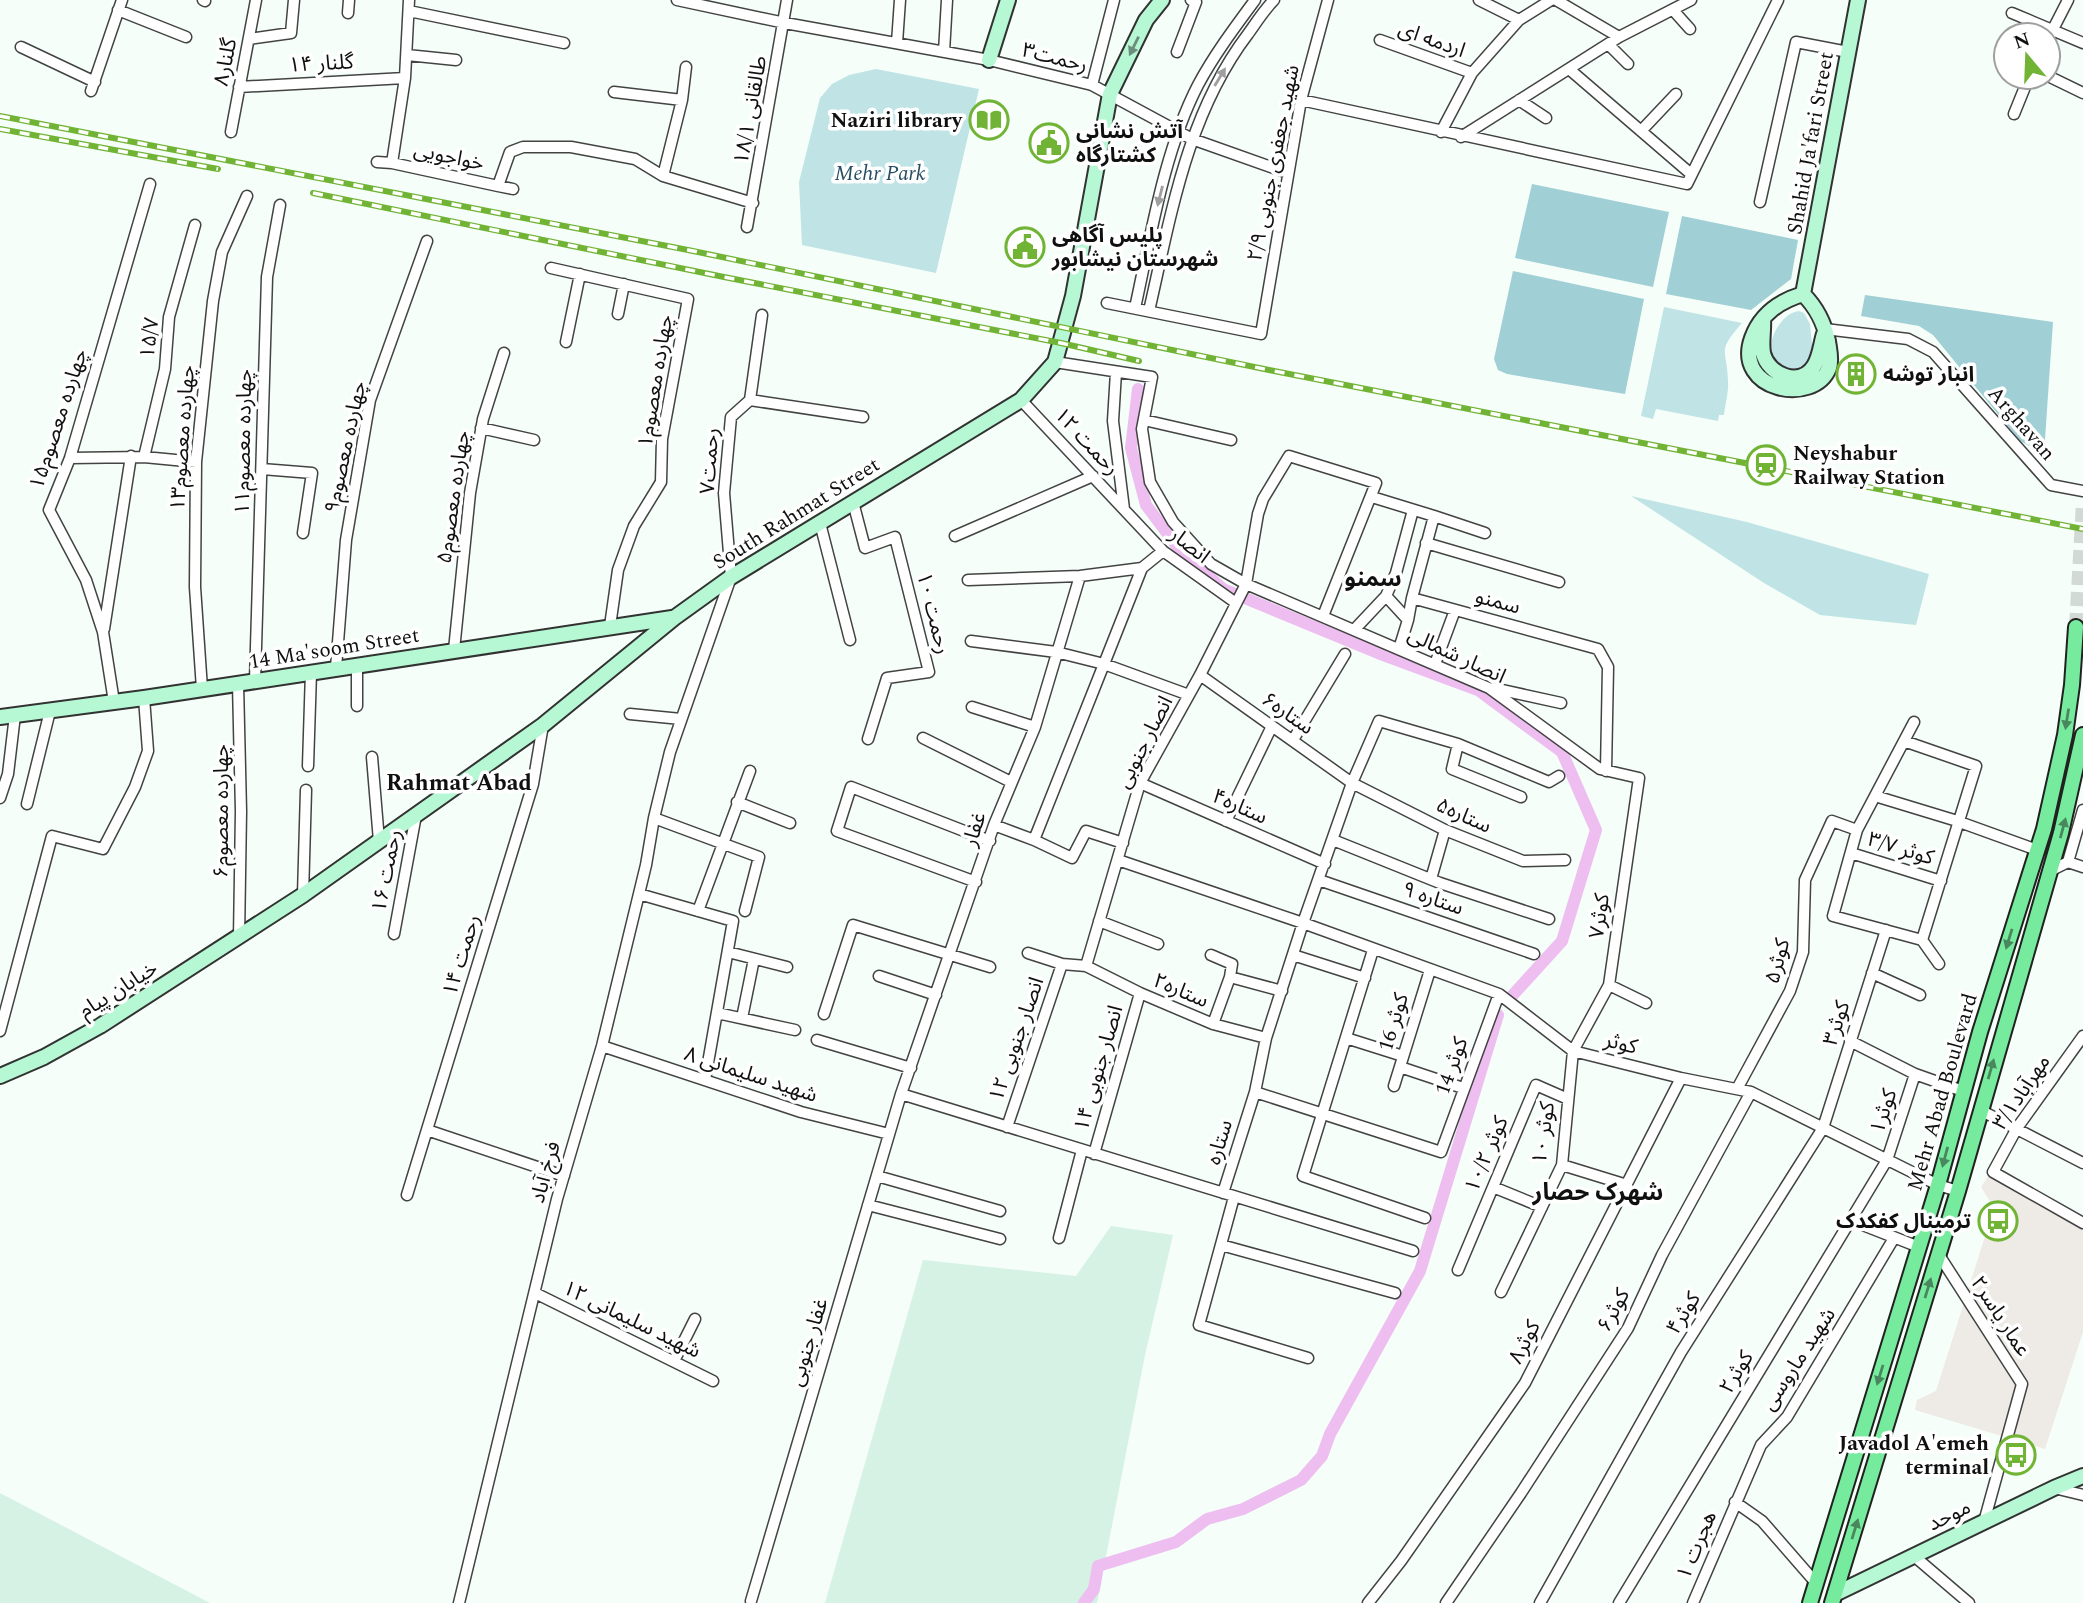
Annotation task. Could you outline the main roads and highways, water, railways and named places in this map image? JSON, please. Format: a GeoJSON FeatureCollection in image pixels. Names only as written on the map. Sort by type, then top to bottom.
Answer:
{"type":"FeatureCollection","features":[{"type":"Feature","properties":{"kind":"main road","name":"Mehr Abad Boulevard"},"geometry":{"type":"LineString","coordinates":[[1810,1603],[2037,850],[2065,735],[2076,627]]}},
{"type":"Feature","properties":{"kind":"main road","name":"Mehr Abad Boulevard"},"geometry":{"type":"LineString","coordinates":[[1834,1599],[1958,1191],[2050,871],[2083,735]]}},
{"type":"Feature","properties":{"kind":"main road"},"geometry":{"type":"LineString","coordinates":[[1816,1603],[1834,1599]]}},
{"type":"Feature","properties":{"kind":"waterway"},"geometry":{"type":"LineString","coordinates":[[1138,389],[1131,448],[1146,505],[1182,553],[1223,589],[1378,653],[1478,690],[1562,752],[1596,830],[1562,941],[1511,997]]}},
{"type":"Feature","properties":{"kind":"waterway"},"geometry":{"type":"LineString","coordinates":[[1084,1603],[1094,1589],[1098,1566],[1176,1542],[1207,1519],[1243,1509],[1301,1480],[1322,1456],[1330,1434],[1420,1271],[1498,1015]]}},
{"type":"Feature","properties":{"kind":"tunnel"},"geometry":{"type":"LineString","coordinates":[[2076,627],[2083,503]]}},
{"type":"Feature","properties":{"kind":"railway"},"geometry":{"type":"LineString","coordinates":[[0,116],[688,250],[1274,371],[2083,529]]}},
{"type":"Feature","properties":{"kind":"railway"},"geometry":{"type":"LineString","coordinates":[[0,129],[218,169]]}},
{"type":"Feature","properties":{"kind":"railway"},"geometry":{"type":"LineString","coordinates":[[313,193],[1139,361]]}},
{"type":"Feature","properties":{"kind":"place","name":"Naziri library"},"geometry":{"type":"Point","coordinates":[989,120]}},
{"type":"Feature","properties":{"kind":"place","name":"آتش نشانی کشتارگاه"},"geometry":{"type":"Point","coordinates":[1049,143]}},
{"type":"Feature","properties":{"kind":"place","name":"پلیس آگاهی شهرستان نیشابور"},"geometry":{"type":"Point","coordinates":[1025,247]}},
{"type":"Feature","properties":{"kind":"place","name":"انبار توشه"},"geometry":{"type":"Point","coordinates":[1856,374]}},
{"type":"Feature","properties":{"kind":"place","name":"Neyshabur Railway Station"},"geometry":{"type":"Point","coordinates":[1766,465]}},
{"type":"Feature","properties":{"kind":"place","name":"ترمینال کفکدک"},"geometry":{"type":"Point","coordinates":[1998,1221]}},
{"type":"Feature","properties":{"kind":"place","name":"Javadol A'emeh terminal"},"geometry":{"type":"Point","coordinates":[2016,1455]}},
{"type":"Feature","properties":{"kind":"district","name":"سمنو"},"geometry":{"type":"Point","coordinates":[1373,578]}},
{"type":"Feature","properties":{"kind":"district","name":"Rahmat Abad"},"geometry":{"type":"Point","coordinates":[459,782]}},
{"type":"Feature","properties":{"kind":"district","name":"شهرک حصار"},"geometry":{"type":"Point","coordinates":[1598,1192]}},
{"type":"Feature","properties":{"kind":"park label","name":"Mehr Park"},"geometry":{"type":"Point","coordinates":[880,173]}}]}
